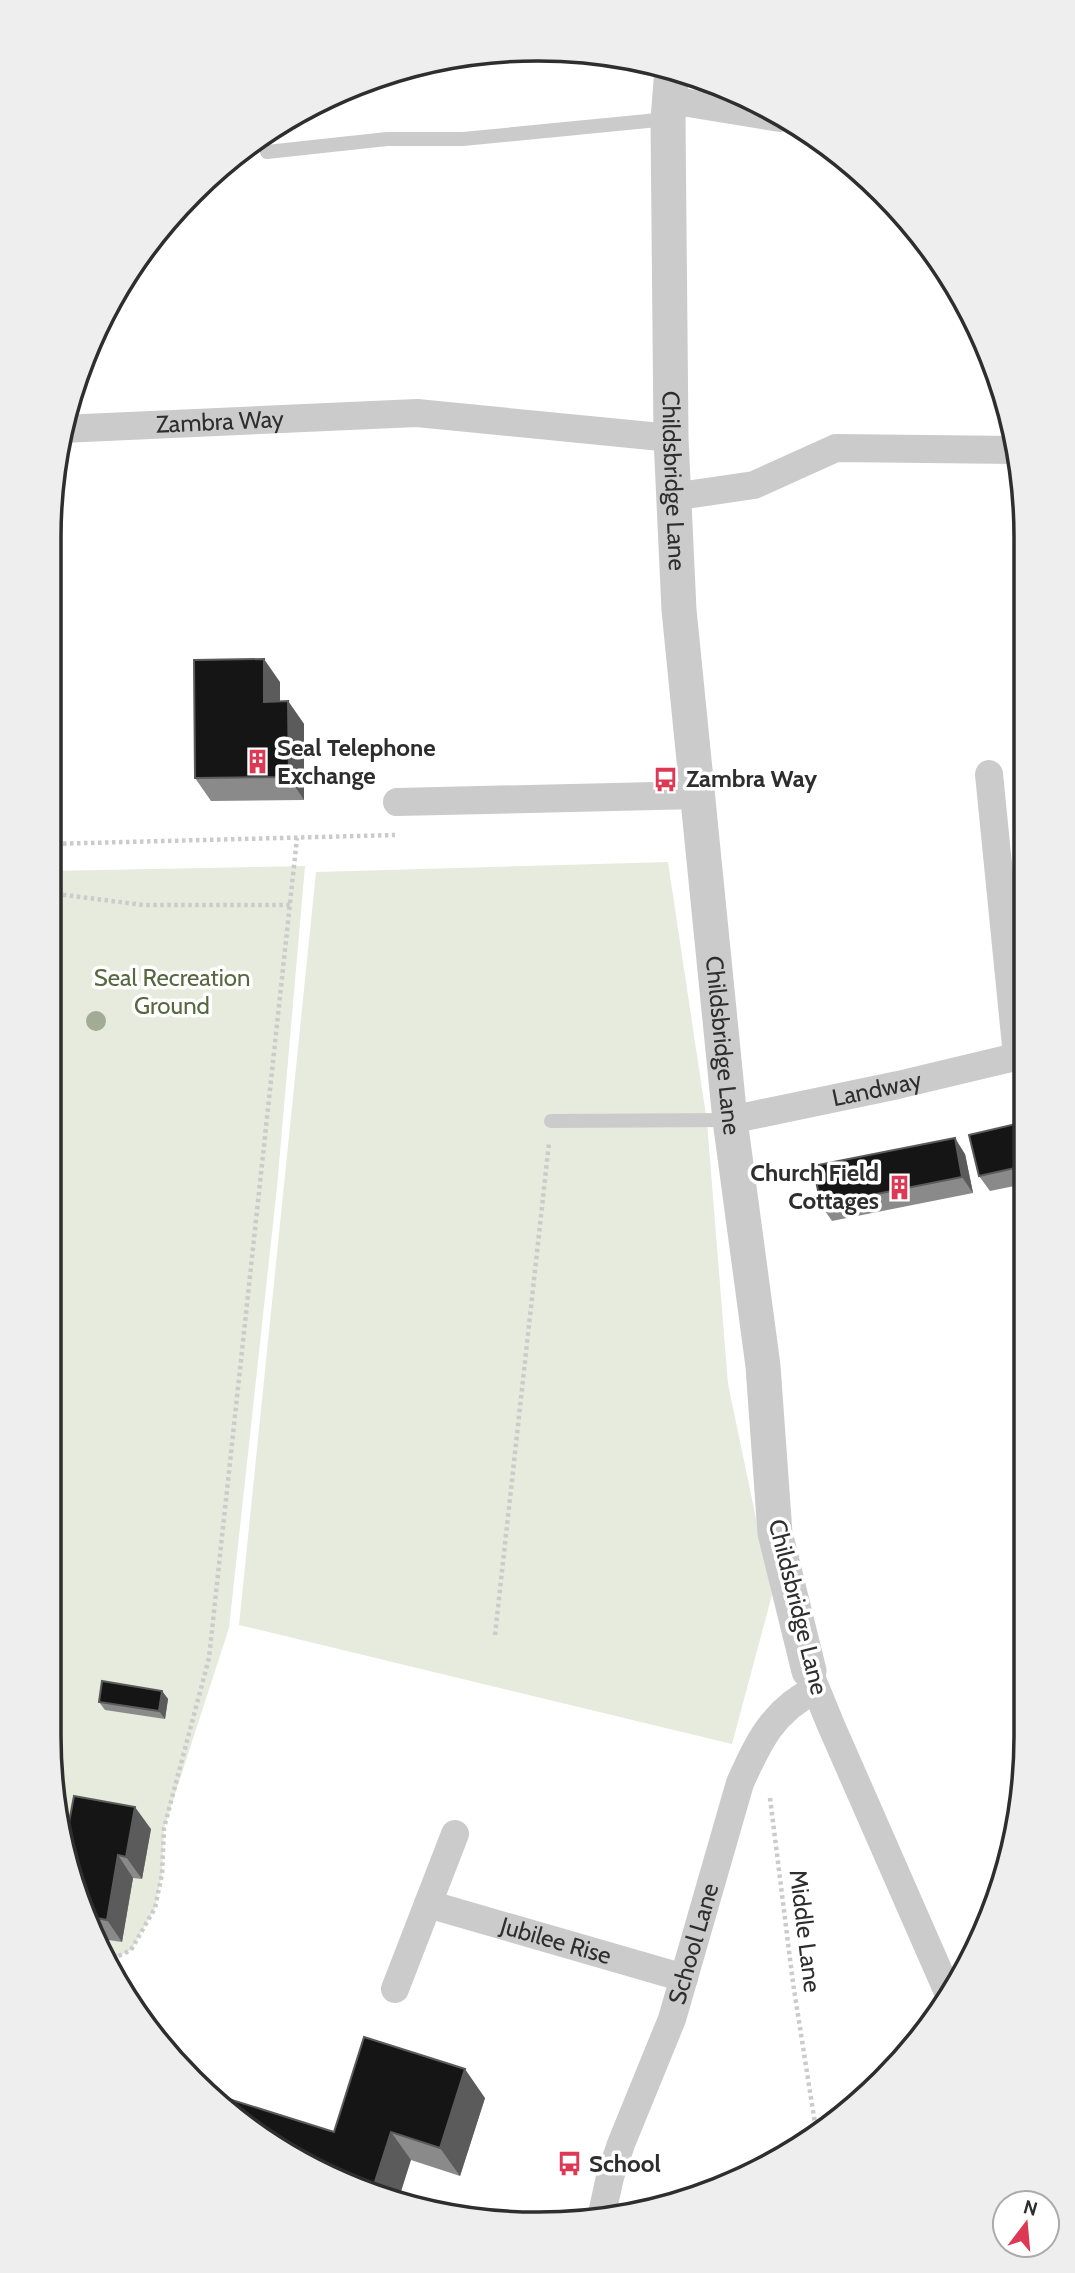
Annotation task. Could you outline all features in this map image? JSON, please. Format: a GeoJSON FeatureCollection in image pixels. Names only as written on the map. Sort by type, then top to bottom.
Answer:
{"type":"FeatureCollection","features":[{"type":"Feature","properties":{"kind":"street"},"geometry":{"type":"LineString","coordinates":[[670,96],[753,113]]}},
{"type":"Feature","properties":{"kind":"street","name":"Childsbridge Lane"},"geometry":{"type":"LineString","coordinates":[[670,96],[672,497],[679,610],[730,1120],[763,1366],[775,1533],[812,1681],[944,1983]]}},
{"type":"Feature","properties":{"kind":"street","name":"Zambra Way"},"geometry":{"type":"LineString","coordinates":[[74,428],[417,413],[671,439]]}},
{"type":"Feature","properties":{"kind":"street"},"geometry":{"type":"LineString","coordinates":[[672,497],[754,485],[836,448],[1006,450]]}},
{"type":"Feature","properties":{"kind":"street"},"geometry":{"type":"LineString","coordinates":[[989,775],[1014,995]]}},
{"type":"Feature","properties":{"kind":"street"},"geometry":{"type":"LineString","coordinates":[[397,802],[698,795]]}},
{"type":"Feature","properties":{"kind":"street","name":"Landway"},"geometry":{"type":"LineString","coordinates":[[730,1120],[1014,1058]]}},
{"type":"Feature","properties":{"kind":"street","name":"School Lane"},"geometry":{"type":"LineString","coordinates":[[604,2207],[617,2155],[664,2041],[727,1824],[747,1765],[771,1724],[812,1681]]}},
{"type":"Feature","properties":{"kind":"street"},"geometry":{"type":"LineString","coordinates":[[395,1989],[455,1834]]}},
{"type":"Feature","properties":{"kind":"street","name":"Jubilee Rise"},"geometry":{"type":"LineString","coordinates":[[428,1904],[684,1978]]}},
{"type":"Feature","properties":{"kind":"lane"},"geometry":{"type":"LineString","coordinates":[[267,152],[387,139],[463,139],[670,96]]}},
{"type":"Feature","properties":{"kind":"lane"},"geometry":{"type":"LineString","coordinates":[[551,1121],[730,1120]]}},
{"type":"Feature","properties":{"kind":"path"},"geometry":{"type":"LineString","coordinates":[[61,844],[408,835]]}},
{"type":"Feature","properties":{"kind":"path"},"geometry":{"type":"LineString","coordinates":[[116,1957],[131,1950],[155,1909],[162,1874],[164,1828],[209,1658],[297,838]]}},
{"type":"Feature","properties":{"kind":"path"},"geometry":{"type":"LineString","coordinates":[[61,895],[144,905],[290,905]]}},
{"type":"Feature","properties":{"kind":"path"},"geometry":{"type":"LineString","coordinates":[[495,1635],[551,1121]]}},
{"type":"Feature","properties":{"kind":"path","name":"Middle Lane"},"geometry":{"type":"LineString","coordinates":[[769,1791],[793,1983],[815,2122]]}},
{"type":"Feature","properties":{"kind":"green space"},"geometry":{"type":"Polygon","coordinates":[[[668,862],[707,1122],[728,1384],[772,1595],[732,1744],[239,1625],[316,872],[668,862]]]}},
{"type":"Feature","properties":{"kind":"green space","name":"Seal Recreation Ground"},"geometry":{"type":"Polygon","coordinates":[[[305,866],[277,1187],[229,1628],[164,1828],[162,1874],[155,1908],[131,1950],[116,1957],[98,1918],[77,1859],[62,1767],[61,871],[305,866]]]}},
{"type":"Feature","properties":{"kind":"building","name":"Seal Telephone Exchange"},"geometry":{"type":"Polygon","coordinates":[[[264,659],[264,702],[288,701],[289,777],[195,778],[194,660],[264,659]]]}},
{"type":"Feature","properties":{"kind":"building"},"geometry":{"type":"Polygon","coordinates":[[[1014,1124],[1014,1168],[979,1176],[969,1135],[1014,1124]]]}},
{"type":"Feature","properties":{"kind":"building"},"geometry":{"type":"Polygon","coordinates":[[[955,1138],[962,1177],[821,1205],[813,1166],[955,1138]]]}},
{"type":"Feature","properties":{"kind":"building"},"geometry":{"type":"Polygon","coordinates":[[[102,1681],[162,1691],[159,1711],[99,1702],[102,1681]]]}},
{"type":"Feature","properties":{"kind":"building"},"geometry":{"type":"Polygon","coordinates":[[[74,1796],[135,1807],[126,1857],[118,1855],[107,1920],[98,1918],[77,1859],[69,1822],[74,1796]]]}},
{"type":"Feature","properties":{"kind":"building"},"geometry":{"type":"Polygon","coordinates":[[[364,2037],[465,2069],[440,2148],[391,2132],[375,2182],[299,2148],[230,2099],[334,2132],[364,2037]]]}},
{"type":"Feature","properties":{"kind":"place","name":"Seal Telephone Exchange"},"geometry":{"type":"Point","coordinates":[257,762]}},
{"type":"Feature","properties":{"kind":"place","name":"Zambra Way"},"geometry":{"type":"Point","coordinates":[666,779]}},
{"type":"Feature","properties":{"kind":"place","name":"Church Field Cottages"},"geometry":{"type":"Point","coordinates":[899,1187]}},
{"type":"Feature","properties":{"kind":"place","name":"School"},"geometry":{"type":"Point","coordinates":[569,2164]}}]}
